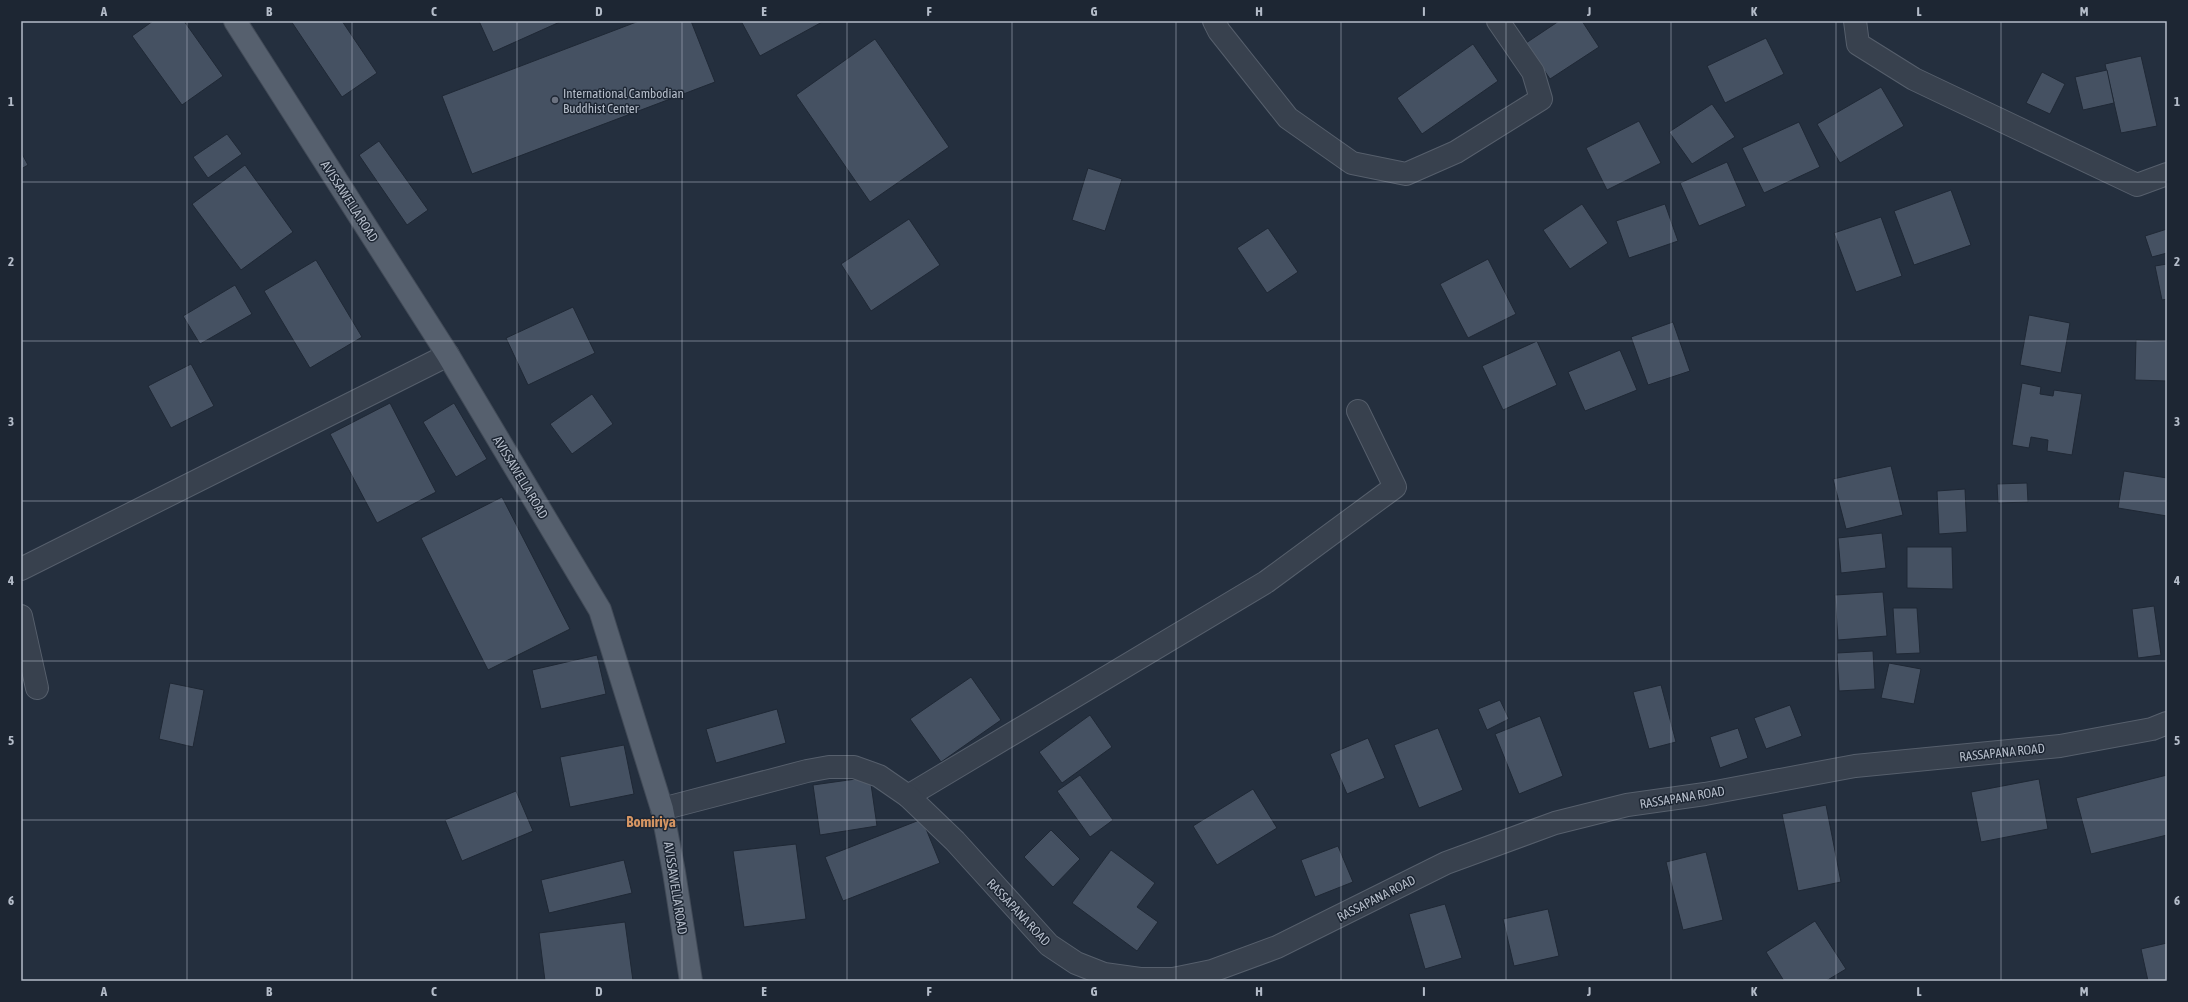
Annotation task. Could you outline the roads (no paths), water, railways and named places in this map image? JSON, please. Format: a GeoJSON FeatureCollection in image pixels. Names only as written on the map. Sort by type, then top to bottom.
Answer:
{"type":"FeatureCollection","features":[{"type":"Feature","properties":{"kind":"main road","name":"AVISSAWELLA ROAD"},"geometry":{"type":"LineString","coordinates":[[235,21],[448,355],[600,610],[662,809],[674,872],[690,981]]}},
{"type":"Feature","properties":{"kind":"street"},"geometry":{"type":"LineString","coordinates":[[1214,21],[1219,31],[1288,118],[1352,163],[1406,174],[1456,152],[1541,99],[1533,72],[1498,21]]}},
{"type":"Feature","properties":{"kind":"street"},"geometry":{"type":"LineString","coordinates":[[1855,21],[1858,44],[1914,79],[2137,185],[2167,174]]}},
{"type":"Feature","properties":{"kind":"street"},"geometry":{"type":"LineString","coordinates":[[21,569],[448,355]]}},
{"type":"Feature","properties":{"kind":"street"},"geometry":{"type":"LineString","coordinates":[[908,796],[1266,582],[1395,487],[1358,411]]}},
{"type":"Feature","properties":{"kind":"street"},"geometry":{"type":"LineString","coordinates":[[21,616],[37,688]]}},
{"type":"Feature","properties":{"kind":"street","name":"RASSAPANA ROAD"},"geometry":{"type":"LineString","coordinates":[[662,809],[807,771],[830,767],[854,767],[879,776],[908,796],[955,841],[1049,945],[1076,963],[1104,974],[1140,979],[1172,979],[1212,971],[1278,947],[1446,863],[1555,823],[1627,805],[1705,794],[1855,766],[2060,746],[2152,728],[2167,723]]}},
{"type":"Feature","properties":{"kind":"place","name":"International Cambodian Buddhist Center"},"geometry":{"type":"Point","coordinates":[555,100]}},
{"type":"Feature","properties":{"kind":"district","name":"Bomiriya"},"geometry":{"type":"Point","coordinates":[651,822]}}]}
